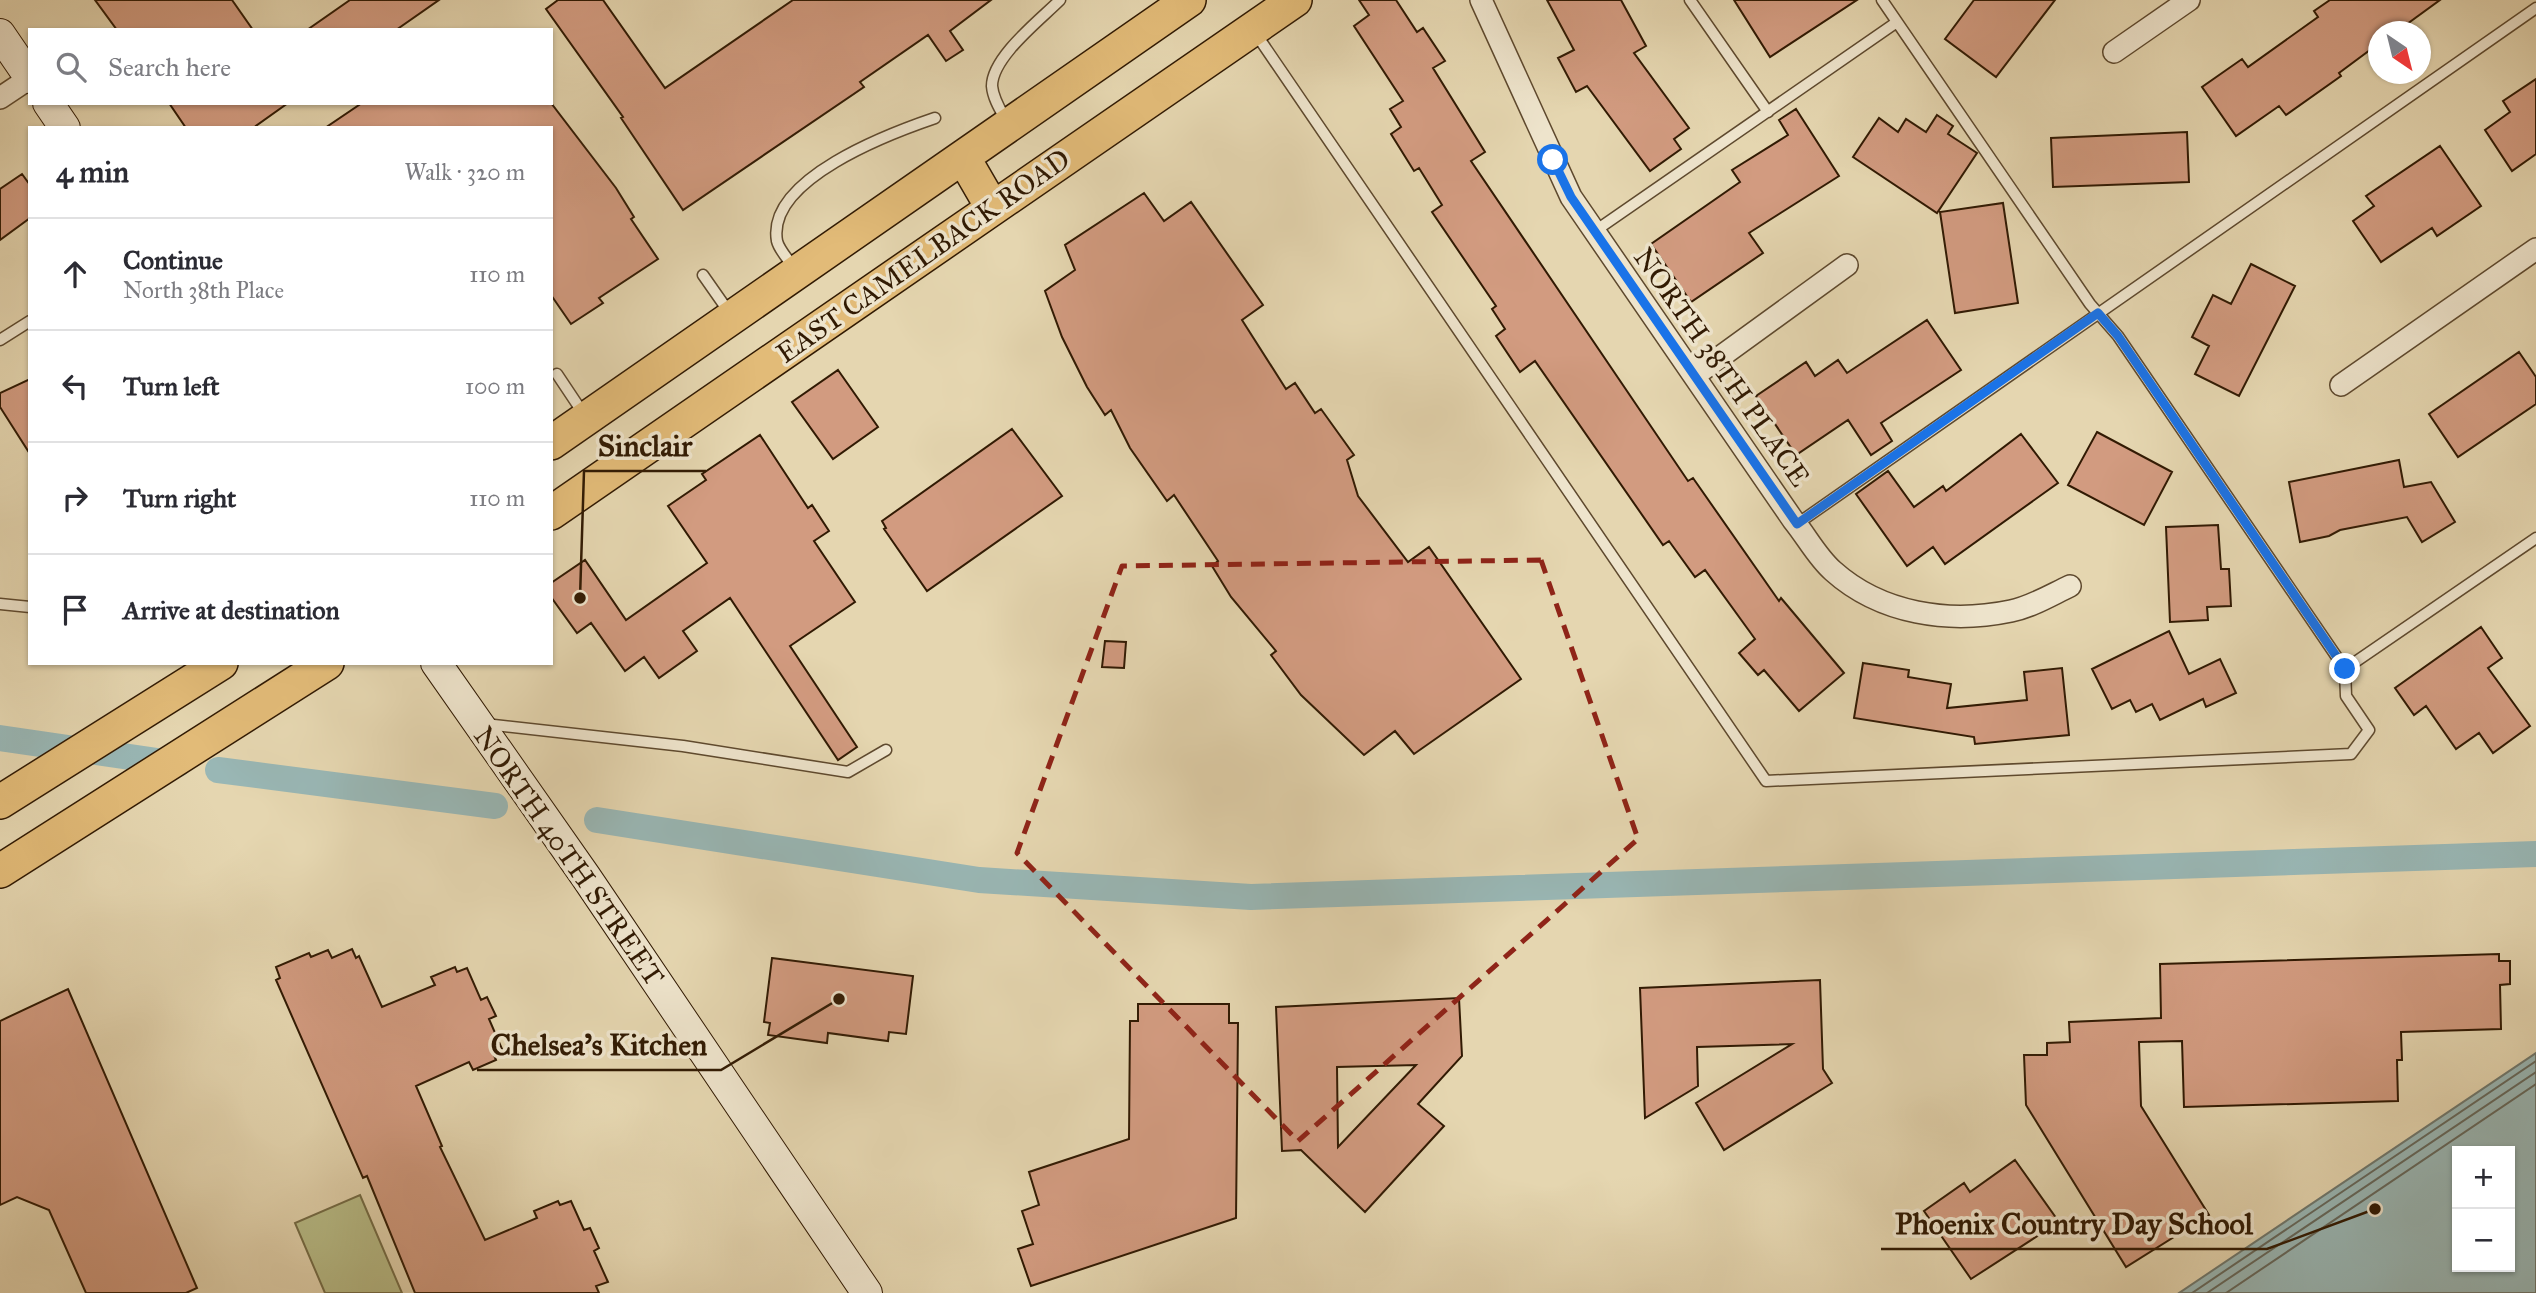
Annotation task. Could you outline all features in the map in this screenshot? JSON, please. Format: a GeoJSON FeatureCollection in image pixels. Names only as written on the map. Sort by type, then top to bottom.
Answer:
{"type":"FeatureCollection","features":[{"type":"Feature","properties":{"kind":"main road","name":"EAST CAMELBACK ROAD"},"geometry":{"type":"LineString","coordinates":[[553,442],[1189,0]]}},
{"type":"Feature","properties":{"kind":"main road","name":"EAST CAMELBACK ROAD"},"geometry":{"type":"LineString","coordinates":[[553,512],[1295,0]]}},
{"type":"Feature","properties":{"kind":"main road"},"geometry":{"type":"LineString","coordinates":[[0,34],[28,75]]}},
{"type":"Feature","properties":{"kind":"main road"},"geometry":{"type":"LineString","coordinates":[[49,105],[64,126]]}},
{"type":"Feature","properties":{"kind":"main road"},"geometry":{"type":"LineString","coordinates":[[962,157],[992,207]]}},
{"type":"Feature","properties":{"kind":"main road"},"geometry":{"type":"LineString","coordinates":[[0,802],[218,665]]}},
{"type":"Feature","properties":{"kind":"main road"},"geometry":{"type":"LineString","coordinates":[[0,871],[324,665]]}},
{"type":"Feature","properties":{"kind":"main road","name":"NORTH 40TH STREET"},"geometry":{"type":"LineString","coordinates":[[437,665],[511,773],[578,864],[867,1293]]}},
{"type":"Feature","properties":{"kind":"street","name":"NORTH 38TH PLACE"},"geometry":{"type":"LineString","coordinates":[[1481,0],[1571,197],[1797,524],[1833,571],[1865,593],[1921,615],[1960,616],[2011,611],[2070,586]]}},
{"type":"Feature","properties":{"kind":"street"},"geometry":{"type":"LineString","coordinates":[[2113,52],[2189,0]]}},
{"type":"Feature","properties":{"kind":"street"},"geometry":{"type":"LineString","coordinates":[[0,98],[28,79]]}},
{"type":"Feature","properties":{"kind":"street"},"geometry":{"type":"LineString","coordinates":[[2342,385],[2536,249]]}},
{"type":"Feature","properties":{"kind":"street"},"geometry":{"type":"LineString","coordinates":[[1694,376],[1847,265]]}},
{"type":"Feature","properties":{"kind":"lane"},"geometry":{"type":"LineString","coordinates":[[1009,125],[997,104],[992,85],[998,66],[1011,48],[1060,0]]}},
{"type":"Feature","properties":{"kind":"lane"},"geometry":{"type":"LineString","coordinates":[[1690,0],[1768,112]]}},
{"type":"Feature","properties":{"kind":"lane"},"geometry":{"type":"LineString","coordinates":[[1252,29],[1766,780],[2351,754],[2370,730],[2347,696],[2345,669],[2118,336],[2098,313],[1882,0]]}},
{"type":"Feature","properties":{"kind":"lane"},"geometry":{"type":"LineString","coordinates":[[1797,524],[2536,8]]}},
{"type":"Feature","properties":{"kind":"lane"},"geometry":{"type":"LineString","coordinates":[[1595,232],[1897,22]]}},
{"type":"Feature","properties":{"kind":"lane"},"geometry":{"type":"LineString","coordinates":[[797,272],[777,243],[777,224],[794,193],[838,159],[876,138],[935,118]]}},
{"type":"Feature","properties":{"kind":"lane"},"geometry":{"type":"LineString","coordinates":[[703,275],[732,317]]}},
{"type":"Feature","properties":{"kind":"lane"},"geometry":{"type":"LineString","coordinates":[[0,340],[28,322]]}},
{"type":"Feature","properties":{"kind":"lane"},"geometry":{"type":"LineString","coordinates":[[557,374],[587,418]]}},
{"type":"Feature","properties":{"kind":"lane"},"geometry":{"type":"LineString","coordinates":[[2345,669],[2536,538]]}},
{"type":"Feature","properties":{"kind":"lane"},"geometry":{"type":"LineString","coordinates":[[0,604],[28,607]]}},
{"type":"Feature","properties":{"kind":"lane"},"geometry":{"type":"LineString","coordinates":[[477,723],[683,746],[848,772],[886,750]]}},
{"type":"Feature","properties":{"kind":"highlighted area"},"geometry":{"type":"Polygon","coordinates":[[[1541,560],[1638,839],[1298,1141],[1017,853],[1122,566],[1541,560]]]}},
{"type":"Feature","properties":{"kind":"green space"},"geometry":{"type":"Polygon","coordinates":[[[360,1195],[402,1293],[325,1293],[295,1223],[360,1195]]]}},
{"type":"Feature","properties":{"kind":"water"},"geometry":{"type":"Polygon","coordinates":[[[2536,1053],[2536,1293],[2179,1293],[2536,1053]]]}},
{"type":"Feature","properties":{"kind":"building"},"geometry":{"type":"Polygon","coordinates":[[[95,0],[232,0],[252,28],[116,28],[95,0]]]}},
{"type":"Feature","properties":{"kind":"building"},"geometry":{"type":"Polygon","coordinates":[[[350,0],[439,0],[399,28],[310,28],[350,0]]]}},
{"type":"Feature","properties":{"kind":"building"},"geometry":{"type":"Polygon","coordinates":[[[558,0],[603,0],[665,88],[793,0],[991,0],[950,31],[963,50],[946,61],[928,35],[860,82],[864,87],[683,210],[621,118],[623,117],[546,9],[558,0]]]}},
{"type":"Feature","properties":{"kind":"building"},"geometry":{"type":"Polygon","coordinates":[[[1359,0],[1396,0],[1417,32],[1423,28],[1445,61],[1433,68],[1485,152],[1471,161],[1688,481],[1693,478],[1779,601],[1781,598],[1844,673],[1799,711],[1764,670],[1758,675],[1739,653],[1755,639],[1705,570],[1695,577],[1669,541],[1663,545],[1535,361],[1520,372],[1496,336],[1505,329],[1492,309],[1496,306],[1432,212],[1442,205],[1419,168],[1414,171],[1391,134],[1401,127],[1390,109],[1403,101],[1354,26],[1369,15],[1359,0]]]}},
{"type":"Feature","properties":{"kind":"building"},"geometry":{"type":"Polygon","coordinates":[[[1547,0],[1621,0],[1646,46],[1634,53],[1689,128],[1674,139],[1681,149],[1650,171],[1587,86],[1576,92],[1558,58],[1574,50],[1547,0]]]}},
{"type":"Feature","properties":{"kind":"building"},"geometry":{"type":"Polygon","coordinates":[[[1734,0],[1857,0],[1770,57],[1734,0]]]}},
{"type":"Feature","properties":{"kind":"building"},"geometry":{"type":"Polygon","coordinates":[[[1974,0],[2055,0],[1996,77],[1945,39],[1974,0]]]}},
{"type":"Feature","properties":{"kind":"building"},"geometry":{"type":"Polygon","coordinates":[[[2330,0],[2440,0],[2411,21],[2368,21],[2368,51],[2339,73],[2341,76],[2286,115],[2279,106],[2236,136],[2202,87],[2242,59],[2248,67],[2318,17],[2314,11],[2330,0]]]}},
{"type":"Feature","properties":{"kind":"building"},"geometry":{"type":"Polygon","coordinates":[[[2536,79],[2536,154],[2512,171],[2485,130],[2510,112],[2503,101],[2536,79]]]}},
{"type":"Feature","properties":{"kind":"building"},"geometry":{"type":"Polygon","coordinates":[[[170,105],[285,105],[256,126],[185,126],[170,105]]]}},
{"type":"Feature","properties":{"kind":"building"},"geometry":{"type":"Polygon","coordinates":[[[359,105],[553,105],[616,188],[634,217],[631,219],[658,259],[599,298],[603,303],[571,324],[553,298],[553,126],[328,126],[359,105]]]}},
{"type":"Feature","properties":{"kind":"building"},"geometry":{"type":"Polygon","coordinates":[[[1796,109],[1839,176],[1749,233],[1763,253],[1691,302],[1651,244],[1740,182],[1732,170],[1788,135],[1779,120],[1796,109]]]}},
{"type":"Feature","properties":{"kind":"building"},"geometry":{"type":"Polygon","coordinates":[[[1937,115],[1953,126],[1948,134],[1977,153],[1937,213],[1853,157],[1879,118],[1898,132],[1906,119],[1926,132],[1937,115]]]}},
{"type":"Feature","properties":{"kind":"building"},"geometry":{"type":"Polygon","coordinates":[[[2187,132],[2189,182],[2053,187],[2051,138],[2187,132]]]}},
{"type":"Feature","properties":{"kind":"building"},"geometry":{"type":"Polygon","coordinates":[[[2440,146],[2481,206],[2437,236],[2432,228],[2381,262],[2353,221],[2374,206],[2366,196],[2440,146]]]}},
{"type":"Feature","properties":{"kind":"building"},"geometry":{"type":"Polygon","coordinates":[[[22,174],[28,182],[28,219],[0,240],[0,189],[22,174]]]}},
{"type":"Feature","properties":{"kind":"building"},"geometry":{"type":"Polygon","coordinates":[[[1144,193],[1164,221],[1191,202],[1263,305],[1242,320],[1286,389],[1295,383],[1315,413],[1321,409],[1354,455],[1347,460],[1358,496],[1408,562],[1429,547],[1521,679],[1414,754],[1395,731],[1364,755],[1301,695],[1271,655],[1276,651],[1231,597],[1212,566],[1218,561],[1174,495],[1167,501],[1130,448],[1111,410],[1105,415],[1087,387],[1062,337],[1045,291],[1075,270],[1065,245],[1144,193]]]}},
{"type":"Feature","properties":{"kind":"building"},"geometry":{"type":"Polygon","coordinates":[[[2003,203],[2018,303],[1955,313],[1940,212],[2003,203]]]}},
{"type":"Feature","properties":{"kind":"building"},"geometry":{"type":"Polygon","coordinates":[[[2251,264],[2295,286],[2239,396],[2195,374],[2209,346],[2192,337],[2213,295],[2231,304],[2251,264]]]}},
{"type":"Feature","properties":{"kind":"building"},"geometry":{"type":"Polygon","coordinates":[[[1927,320],[1961,370],[1881,423],[1892,441],[1871,455],[1848,420],[1796,455],[1756,396],[1806,362],[1815,376],[1838,360],[1847,373],[1927,320]]]}},
{"type":"Feature","properties":{"kind":"building"},"geometry":{"type":"Polygon","coordinates":[[[2519,352],[2536,377],[2536,404],[2458,457],[2429,414],[2519,352]]]}},
{"type":"Feature","properties":{"kind":"building"},"geometry":{"type":"Polygon","coordinates":[[[838,370],[878,427],[833,459],[792,402],[838,370]]]}},
{"type":"Feature","properties":{"kind":"building"},"geometry":{"type":"Polygon","coordinates":[[[28,380],[28,451],[0,407],[0,393],[28,380]]]}},
{"type":"Feature","properties":{"kind":"building"},"geometry":{"type":"Polygon","coordinates":[[[1012,429],[1062,496],[927,591],[884,529],[886,528],[882,521],[1012,429]]]}},
{"type":"Feature","properties":{"kind":"building"},"geometry":{"type":"Polygon","coordinates":[[[2097,432],[2172,472],[2144,525],[2068,485],[2097,432]]]}},
{"type":"Feature","properties":{"kind":"building"},"geometry":{"type":"Polygon","coordinates":[[[2021,434],[2058,483],[1945,564],[1933,547],[1907,566],[1856,494],[1888,471],[1914,507],[1943,486],[1946,491],[2021,434]]]}},
{"type":"Feature","properties":{"kind":"building"},"geometry":{"type":"Polygon","coordinates":[[[760,435],[808,508],[812,505],[829,531],[814,541],[855,602],[790,646],[857,747],[838,760],[730,598],[683,631],[697,651],[659,678],[644,657],[625,671],[591,623],[577,633],[553,600],[553,582],[585,560],[626,620],[707,563],[668,506],[706,480],[702,474],[760,435]]]}},
{"type":"Feature","properties":{"kind":"building"},"geometry":{"type":"Polygon","coordinates":[[[2399,460],[2404,487],[2431,482],[2455,522],[2422,542],[2407,517],[2340,530],[2329,536],[2300,542],[2289,482],[2399,460]]]}},
{"type":"Feature","properties":{"kind":"building"},"geometry":{"type":"Polygon","coordinates":[[[2218,525],[2221,569],[2229,569],[2231,606],[2207,607],[2208,620],[2170,622],[2166,527],[2218,525]]]}},
{"type":"Feature","properties":{"kind":"building"},"geometry":{"type":"Polygon","coordinates":[[[2481,627],[2502,658],[2488,668],[2530,726],[2493,753],[2479,733],[2456,749],[2426,706],[2414,715],[2395,688],[2481,627]]]}},
{"type":"Feature","properties":{"kind":"building"},"geometry":{"type":"Polygon","coordinates":[[[2169,631],[2189,674],[2220,659],[2236,693],[2206,707],[2203,699],[2160,720],[2152,704],[2136,712],[2130,700],[2112,709],[2092,669],[2169,631]]]}},
{"type":"Feature","properties":{"kind":"building"},"geometry":{"type":"Polygon","coordinates":[[[1105,641],[1126,642],[1124,668],[1102,667],[1105,641]]]}},
{"type":"Feature","properties":{"kind":"building"},"geometry":{"type":"Polygon","coordinates":[[[1863,663],[1909,670],[1908,677],[1951,684],[1947,708],[2027,700],[2024,672],[2062,668],[2069,735],[1975,744],[1974,737],[1854,718],[1863,663]]]}},
{"type":"Feature","properties":{"kind":"building"},"geometry":{"type":"Polygon","coordinates":[[[352,949],[356,958],[359,956],[382,1007],[435,985],[431,977],[455,967],[457,972],[467,968],[481,1000],[487,997],[496,1016],[489,1019],[502,1049],[493,1053],[496,1060],[473,1070],[469,1062],[416,1086],[442,1146],[440,1147],[485,1240],[537,1218],[534,1211],[558,1201],[560,1205],[571,1201],[584,1230],[590,1228],[599,1248],[594,1251],[608,1282],[596,1286],[599,1293],[415,1293],[367,1176],[363,1178],[276,980],[280,978],[276,967],[309,953],[311,957],[328,950],[332,958],[352,949]]]}},
{"type":"Feature","properties":{"kind":"building"},"geometry":{"type":"Polygon","coordinates":[[[2499,954],[2499,961],[2510,961],[2510,984],[2500,985],[2501,1029],[2401,1032],[2402,1060],[2397,1060],[2398,1101],[2184,1107],[2182,1041],[2139,1042],[2141,1106],[2209,1215],[2126,1267],[2026,1105],[2024,1055],[2047,1055],[2047,1043],[2070,1042],[2069,1022],[2161,1018],[2160,964],[2499,954]]]}},
{"type":"Feature","properties":{"kind":"building"},"geometry":{"type":"Polygon","coordinates":[[[772,958],[913,976],[906,1034],[889,1032],[888,1041],[828,1033],[827,1043],[768,1035],[770,1023],[764,1022],[772,958]]]}},
{"type":"Feature","properties":{"kind":"building"},"geometry":{"type":"Polygon","coordinates":[[[1820,980],[1823,1069],[1832,1083],[1724,1150],[1696,1103],[1792,1044],[1697,1047],[1698,1086],[1645,1118],[1640,988],[1820,980]]]}},
{"type":"Feature","properties":{"kind":"building"},"geometry":{"type":"Polygon","coordinates":[[[68,989],[197,1288],[186,1293],[86,1293],[49,1210],[17,1197],[0,1205],[0,1021],[68,989]]]}},
{"type":"Feature","properties":{"kind":"building"},"geometry":{"type":"Polygon","coordinates":[[[1459,998],[1462,1056],[1418,1104],[1444,1126],[1365,1212],[1301,1150],[1282,1151],[1276,1007],[1459,998]],[[1416,1065],[1337,1067],[1338,1147],[1416,1065]]]}},
{"type":"Feature","properties":{"kind":"building"},"geometry":{"type":"Polygon","coordinates":[[[1138,1004],[1229,1004],[1229,1023],[1238,1023],[1236,1218],[1031,1286],[1018,1249],[1033,1244],[1022,1211],[1039,1205],[1029,1172],[1129,1139],[1130,1021],[1138,1021],[1138,1004]]]}},
{"type":"Feature","properties":{"kind":"building"},"geometry":{"type":"Polygon","coordinates":[[[2015,1160],[2059,1222],[1971,1279],[1924,1211],[1964,1183],[1970,1192],[2015,1160]]]}},
{"type":"Feature","properties":{"kind":"waterway"},"geometry":{"type":"LineString","coordinates":[[0,738],[178,764]]}},
{"type":"Feature","properties":{"kind":"waterway"},"geometry":{"type":"LineString","coordinates":[[218,770],[495,806]]}},
{"type":"Feature","properties":{"kind":"waterway"},"geometry":{"type":"LineString","coordinates":[[597,820],[979,880],[1251,897],[2536,854]]}},
{"type":"Feature","properties":{"kind":"place","name":"Sinclair"},"geometry":{"type":"Point","coordinates":[580,598]}},
{"type":"Feature","properties":{"kind":"place","name":"Chelsea's Kitchen"},"geometry":{"type":"Point","coordinates":[839,999]}},
{"type":"Feature","properties":{"kind":"place","name":"Phoenix Country Day School"},"geometry":{"type":"Point","coordinates":[2375,1209]}},
{"type":"Feature","properties":{"kind":"route"},"geometry":{"type":"LineString","coordinates":[[1553,160],[1571,197],[1797,524],[2098,313],[2118,336],[2345,669]]}}]}
